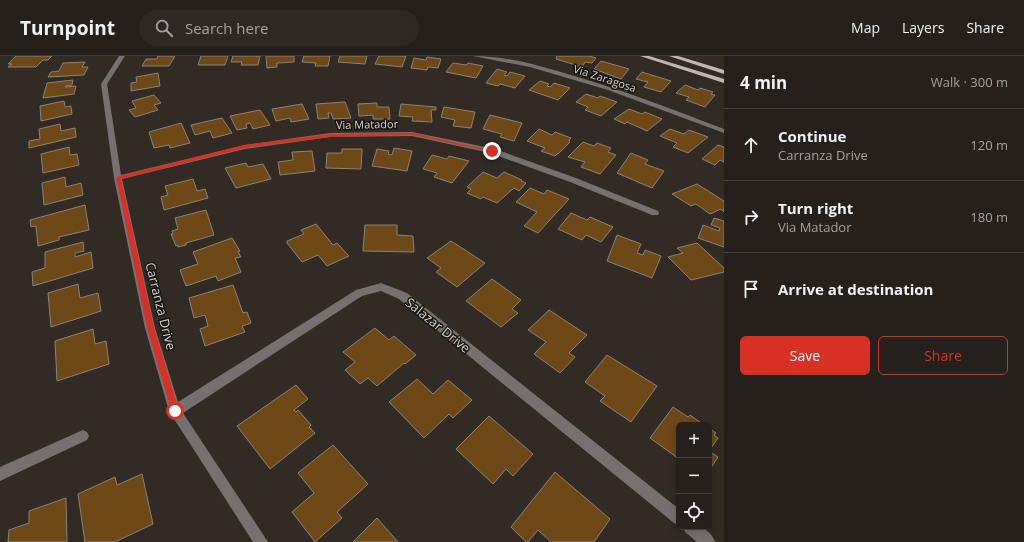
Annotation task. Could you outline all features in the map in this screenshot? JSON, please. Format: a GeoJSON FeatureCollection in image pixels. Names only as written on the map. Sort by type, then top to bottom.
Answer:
{"type":"FeatureCollection","features":[{"type":"Feature","properties":{"kind":"main road"},"geometry":{"type":"LineString","coordinates":[[643,56],[724,81]]}},
{"type":"Feature","properties":{"kind":"main road"},"geometry":{"type":"LineString","coordinates":[[672,56],[724,72]]}},
{"type":"Feature","properties":{"kind":"street","name":"Carranza Drive"},"geometry":{"type":"LineString","coordinates":[[122,56],[104,84],[118,178],[150,328],[175,411],[261,542]]}},
{"type":"Feature","properties":{"kind":"street","name":"Via Zaragosa"},"geometry":{"type":"LineString","coordinates":[[476,56],[531,66],[610,88],[724,131]]}},
{"type":"Feature","properties":{"kind":"street","name":"Via Matador"},"geometry":{"type":"LineString","coordinates":[[118,178],[244,146],[330,135],[412,134],[492,151],[573,180],[656,213]]}},
{"type":"Feature","properties":{"kind":"street","name":"Salazar Drive"},"geometry":{"type":"LineString","coordinates":[[175,411],[359,292],[381,288],[403,296],[676,516]]}},
{"type":"Feature","properties":{"kind":"street"},"geometry":{"type":"LineString","coordinates":[[0,474],[83,436]]}},
{"type":"Feature","properties":{"kind":"street"},"geometry":{"type":"LineString","coordinates":[[694,530],[708,542]]}},
{"type":"Feature","properties":{"kind":"building"},"geometry":{"type":"Polygon","coordinates":[[[16,56],[52,56],[48,60],[43,60],[36,67],[8,67],[12,64],[8,64],[16,56]]]}},
{"type":"Feature","properties":{"kind":"building"},"geometry":{"type":"Polygon","coordinates":[[[158,56],[175,56],[169,66],[142,66],[146,59],[157,59],[158,56]]]}},
{"type":"Feature","properties":{"kind":"building"},"geometry":{"type":"Polygon","coordinates":[[[201,56],[228,56],[225,65],[198,65],[201,56]]]}},
{"type":"Feature","properties":{"kind":"building"},"geometry":{"type":"Polygon","coordinates":[[[233,56],[260,56],[258,65],[241,65],[242,62],[231,62],[233,56]]]}},
{"type":"Feature","properties":{"kind":"building"},"geometry":{"type":"Polygon","coordinates":[[[266,56],[294,56],[294,62],[277,63],[277,67],[267,68],[266,56]]]}},
{"type":"Feature","properties":{"kind":"building"},"geometry":{"type":"Polygon","coordinates":[[[304,56],[330,56],[328,66],[315,66],[316,63],[302,62],[304,56]]]}},
{"type":"Feature","properties":{"kind":"building"},"geometry":{"type":"Polygon","coordinates":[[[340,56],[367,56],[365,64],[338,62],[340,56]]]}},
{"type":"Feature","properties":{"kind":"building"},"geometry":{"type":"Polygon","coordinates":[[[379,56],[406,56],[402,67],[375,64],[379,56]]]}},
{"type":"Feature","properties":{"kind":"building"},"geometry":{"type":"Polygon","coordinates":[[[557,56],[589,56],[596,58],[592,63],[585,62],[582,67],[556,59],[557,56]]]}},
{"type":"Feature","properties":{"kind":"building"},"geometry":{"type":"Polygon","coordinates":[[[427,57],[441,59],[438,68],[428,67],[427,70],[411,68],[414,58],[426,60],[427,57]]]}},
{"type":"Feature","properties":{"kind":"building"},"geometry":{"type":"Polygon","coordinates":[[[601,61],[629,69],[621,79],[594,69],[601,61]]]}},
{"type":"Feature","properties":{"kind":"building"},"geometry":{"type":"Polygon","coordinates":[[[85,62],[82,67],[88,67],[84,75],[48,77],[51,72],[59,71],[63,63],[85,62]]]}},
{"type":"Feature","properties":{"kind":"building"},"geometry":{"type":"Polygon","coordinates":[[[453,63],[466,65],[468,63],[483,66],[476,78],[446,72],[453,63]]]}},
{"type":"Feature","properties":{"kind":"building"},"geometry":{"type":"Polygon","coordinates":[[[497,69],[507,72],[504,75],[507,76],[510,72],[525,76],[515,88],[500,84],[498,86],[486,83],[497,69]]]}},
{"type":"Feature","properties":{"kind":"building"},"geometry":{"type":"Polygon","coordinates":[[[642,72],[671,81],[661,92],[644,87],[648,82],[636,79],[642,72]]]}},
{"type":"Feature","properties":{"kind":"building"},"geometry":{"type":"Polygon","coordinates":[[[158,73],[160,86],[131,91],[131,83],[137,82],[136,77],[158,73]]]}},
{"type":"Feature","properties":{"kind":"building"},"geometry":{"type":"Polygon","coordinates":[[[73,80],[72,85],[65,87],[76,86],[74,94],[43,98],[47,83],[73,80]]]}},
{"type":"Feature","properties":{"kind":"building"},"geometry":{"type":"Polygon","coordinates":[[[540,81],[549,84],[547,86],[550,87],[554,83],[570,88],[558,100],[529,90],[540,81]]]}},
{"type":"Feature","properties":{"kind":"building"},"geometry":{"type":"Polygon","coordinates":[[[685,85],[698,90],[700,88],[713,92],[711,94],[715,95],[705,107],[686,100],[689,97],[676,93],[685,85]]]}},
{"type":"Feature","properties":{"kind":"building"},"geometry":{"type":"Polygon","coordinates":[[[586,94],[598,98],[600,96],[617,102],[601,116],[585,110],[588,107],[576,102],[586,94]]]}},
{"type":"Feature","properties":{"kind":"building"},"geometry":{"type":"Polygon","coordinates":[[[154,95],[161,103],[154,105],[158,110],[135,117],[129,110],[136,108],[132,101],[154,95]]]}},
{"type":"Feature","properties":{"kind":"building"},"geometry":{"type":"Polygon","coordinates":[[[64,101],[65,107],[71,106],[72,114],[41,121],[40,106],[64,101]]]}},
{"type":"Feature","properties":{"kind":"building"},"geometry":{"type":"Polygon","coordinates":[[[345,102],[351,118],[333,119],[331,113],[328,113],[329,118],[318,119],[316,104],[345,102]]]}},
{"type":"Feature","properties":{"kind":"building"},"geometry":{"type":"Polygon","coordinates":[[[377,103],[377,107],[389,107],[390,119],[373,119],[373,115],[359,116],[358,104],[377,103]]]}},
{"type":"Feature","properties":{"kind":"building"},"geometry":{"type":"Polygon","coordinates":[[[302,104],[309,119],[291,122],[290,118],[276,121],[272,109],[302,104]]]}},
{"type":"Feature","properties":{"kind":"building"},"geometry":{"type":"Polygon","coordinates":[[[401,104],[436,107],[436,110],[431,110],[432,122],[412,121],[413,117],[399,116],[401,104]]]}},
{"type":"Feature","properties":{"kind":"building"},"geometry":{"type":"Polygon","coordinates":[[[444,107],[475,112],[471,128],[453,126],[455,120],[441,117],[444,107]]]}},
{"type":"Feature","properties":{"kind":"building"},"geometry":{"type":"Polygon","coordinates":[[[629,109],[642,114],[645,112],[662,119],[647,131],[627,122],[625,124],[614,119],[629,109]]]}},
{"type":"Feature","properties":{"kind":"building"},"geometry":{"type":"Polygon","coordinates":[[[260,110],[270,125],[253,129],[250,123],[246,124],[247,128],[237,130],[230,116],[260,110]]]}},
{"type":"Feature","properties":{"kind":"building"},"geometry":{"type":"Polygon","coordinates":[[[490,115],[522,123],[514,141],[500,137],[502,134],[483,129],[490,115]]]}},
{"type":"Feature","properties":{"kind":"building"},"geometry":{"type":"Polygon","coordinates":[[[222,118],[232,133],[213,138],[210,131],[195,135],[191,125],[222,118]]]}},
{"type":"Feature","properties":{"kind":"building"},"geometry":{"type":"Polygon","coordinates":[[[181,123],[190,143],[170,148],[169,145],[154,148],[149,132],[181,123]]]}},
{"type":"Feature","properties":{"kind":"building"},"geometry":{"type":"Polygon","coordinates":[[[60,124],[61,131],[75,128],[76,137],[29,148],[29,141],[40,139],[39,129],[60,124]]]}},
{"type":"Feature","properties":{"kind":"building"},"geometry":{"type":"Polygon","coordinates":[[[539,129],[552,135],[555,132],[571,138],[569,140],[570,142],[555,156],[541,151],[545,148],[527,141],[539,129]]]}},
{"type":"Feature","properties":{"kind":"building"},"geometry":{"type":"Polygon","coordinates":[[[670,129],[684,134],[689,130],[708,137],[688,153],[673,147],[677,143],[660,136],[670,129]]]}},
{"type":"Feature","properties":{"kind":"building"},"geometry":{"type":"Polygon","coordinates":[[[583,142],[594,146],[597,143],[611,148],[608,152],[616,155],[600,174],[581,167],[585,162],[568,157],[583,142]]]}},
{"type":"Feature","properties":{"kind":"building"},"geometry":{"type":"Polygon","coordinates":[[[718,145],[724,147],[724,162],[720,160],[715,165],[702,159],[718,145]]]}},
{"type":"Feature","properties":{"kind":"building"},"geometry":{"type":"Polygon","coordinates":[[[69,147],[70,155],[77,154],[79,165],[43,173],[41,154],[69,147]]]}},
{"type":"Feature","properties":{"kind":"building"},"geometry":{"type":"Polygon","coordinates":[[[394,148],[412,151],[407,171],[372,166],[377,149],[389,151],[388,154],[392,155],[394,148]]]}},
{"type":"Feature","properties":{"kind":"building"},"geometry":{"type":"Polygon","coordinates":[[[342,149],[362,149],[361,169],[326,168],[327,153],[342,153],[342,149]]]}},
{"type":"Feature","properties":{"kind":"building"},"geometry":{"type":"Polygon","coordinates":[[[312,151],[315,171],[280,175],[278,162],[293,160],[292,152],[312,151]]]}},
{"type":"Feature","properties":{"kind":"building"},"geometry":{"type":"Polygon","coordinates":[[[631,153],[648,160],[645,164],[664,171],[652,188],[617,173],[631,153]]]}},
{"type":"Feature","properties":{"kind":"building"},"geometry":{"type":"Polygon","coordinates":[[[432,155],[447,159],[449,156],[469,161],[452,183],[434,177],[437,173],[423,169],[432,155]]]}},
{"type":"Feature","properties":{"kind":"building"},"geometry":{"type":"Polygon","coordinates":[[[246,163],[248,167],[263,164],[271,179],[236,188],[225,168],[246,163]]]}},
{"type":"Feature","properties":{"kind":"building"},"geometry":{"type":"Polygon","coordinates":[[[483,172],[497,178],[504,172],[526,183],[519,191],[514,188],[497,203],[483,197],[481,199],[467,193],[471,189],[467,187],[483,172]]]}},
{"type":"Feature","properties":{"kind":"building"},"geometry":{"type":"Polygon","coordinates":[[[65,177],[66,187],[81,183],[83,195],[44,205],[42,183],[65,177]]]}},
{"type":"Feature","properties":{"kind":"building"},"geometry":{"type":"Polygon","coordinates":[[[193,179],[197,191],[205,189],[208,198],[164,210],[161,197],[168,195],[165,186],[193,179]]]}},
{"type":"Feature","properties":{"kind":"building"},"geometry":{"type":"Polygon","coordinates":[[[697,184],[724,201],[724,212],[721,209],[710,214],[696,204],[691,206],[672,194],[697,184]]]}},
{"type":"Feature","properties":{"kind":"building"},"geometry":{"type":"Polygon","coordinates":[[[530,188],[544,194],[547,190],[569,199],[538,233],[524,226],[537,212],[516,202],[530,188]]]}},
{"type":"Feature","properties":{"kind":"building"},"geometry":{"type":"Polygon","coordinates":[[[85,205],[89,230],[59,237],[59,240],[38,246],[36,226],[31,227],[30,220],[85,205]]]}},
{"type":"Feature","properties":{"kind":"building"},"geometry":{"type":"Polygon","coordinates":[[[206,210],[214,235],[186,243],[186,245],[176,246],[171,234],[173,234],[172,231],[178,229],[175,218],[206,210]]]}},
{"type":"Feature","properties":{"kind":"building"},"geometry":{"type":"Polygon","coordinates":[[[571,213],[587,220],[590,217],[613,227],[601,242],[586,235],[582,240],[558,229],[571,213]]]}},
{"type":"Feature","properties":{"kind":"building"},"geometry":{"type":"Polygon","coordinates":[[[714,218],[724,221],[724,247],[698,238],[703,225],[719,231],[720,228],[711,225],[714,218]]]}},
{"type":"Feature","properties":{"kind":"building"},"geometry":{"type":"Polygon","coordinates":[[[316,224],[333,245],[337,243],[349,256],[327,266],[318,255],[302,262],[287,241],[304,234],[301,230],[316,224]]]}},
{"type":"Feature","properties":{"kind":"building"},"geometry":{"type":"Polygon","coordinates":[[[365,225],[397,225],[397,235],[413,236],[414,252],[363,251],[365,225]]]}},
{"type":"Feature","properties":{"kind":"building"},"geometry":{"type":"Polygon","coordinates":[[[617,235],[641,244],[637,253],[643,255],[645,250],[661,256],[652,278],[607,261],[617,235]]]}},
{"type":"Feature","properties":{"kind":"building"},"geometry":{"type":"Polygon","coordinates":[[[232,238],[240,251],[238,252],[241,257],[235,258],[241,272],[218,281],[216,276],[186,286],[180,270],[198,264],[193,252],[232,238]]]}},
{"type":"Feature","properties":{"kind":"building"},"geometry":{"type":"Polygon","coordinates":[[[451,241],[485,263],[457,287],[436,272],[441,268],[427,258],[451,241]]]}},
{"type":"Feature","properties":{"kind":"building"},"geometry":{"type":"Polygon","coordinates":[[[83,242],[84,251],[75,253],[75,257],[91,252],[93,268],[33,286],[32,272],[45,268],[45,252],[83,242]]]}},
{"type":"Feature","properties":{"kind":"building"},"geometry":{"type":"Polygon","coordinates":[[[697,243],[724,268],[724,272],[691,280],[668,257],[683,253],[677,248],[697,243]]]}},
{"type":"Feature","properties":{"kind":"building"},"geometry":{"type":"Polygon","coordinates":[[[492,279],[521,300],[512,309],[518,313],[501,327],[466,301],[492,279]]]}},
{"type":"Feature","properties":{"kind":"building"},"geometry":{"type":"Polygon","coordinates":[[[78,284],[80,298],[98,293],[101,311],[51,327],[48,293],[78,284]]]}},
{"type":"Feature","properties":{"kind":"building"},"geometry":{"type":"Polygon","coordinates":[[[233,285],[243,313],[247,312],[251,323],[242,326],[245,332],[205,346],[200,329],[208,326],[205,315],[194,318],[189,298],[233,285]]]}},
{"type":"Feature","properties":{"kind":"building"},"geometry":{"type":"Polygon","coordinates":[[[549,310],[587,335],[569,353],[575,357],[560,373],[534,354],[546,342],[528,330],[549,310]]]}},
{"type":"Feature","properties":{"kind":"building"},"geometry":{"type":"Polygon","coordinates":[[[375,328],[389,340],[394,336],[416,355],[405,364],[404,363],[377,386],[368,378],[360,384],[345,370],[355,362],[343,352],[375,328]]]}},
{"type":"Feature","properties":{"kind":"building"},"geometry":{"type":"Polygon","coordinates":[[[93,329],[95,344],[106,341],[109,364],[57,381],[55,341],[93,329]]]}},
{"type":"Feature","properties":{"kind":"building"},"geometry":{"type":"Polygon","coordinates":[[[607,355],[657,386],[631,422],[600,401],[605,396],[585,382],[607,355]]]}},
{"type":"Feature","properties":{"kind":"building"},"geometry":{"type":"Polygon","coordinates":[[[417,379],[433,394],[448,380],[472,400],[453,418],[449,414],[424,438],[389,402],[417,379]]]}},
{"type":"Feature","properties":{"kind":"building"},"geometry":{"type":"Polygon","coordinates":[[[296,385],[308,399],[294,410],[296,412],[298,410],[311,425],[309,427],[315,433],[270,469],[237,426],[296,385]]]}},
{"type":"Feature","properties":{"kind":"building"},"geometry":{"type":"Polygon","coordinates":[[[673,407],[688,417],[690,415],[700,422],[676,422],[676,457],[650,438],[673,407]]]}},
{"type":"Feature","properties":{"kind":"building"},"geometry":{"type":"Polygon","coordinates":[[[489,416],[533,454],[513,476],[506,469],[493,484],[456,449],[489,416]]]}},
{"type":"Feature","properties":{"kind":"building"},"geometry":{"type":"Polygon","coordinates":[[[712,430],[716,433],[714,435],[718,438],[712,447],[712,430]]]}},
{"type":"Feature","properties":{"kind":"building"},"geometry":{"type":"Polygon","coordinates":[[[333,445],[368,484],[337,512],[342,518],[315,542],[292,512],[314,493],[298,473],[333,445]]]}},
{"type":"Feature","properties":{"kind":"building"},"geometry":{"type":"Polygon","coordinates":[[[712,453],[718,457],[712,466],[712,453]]]}},
{"type":"Feature","properties":{"kind":"building"},"geometry":{"type":"Polygon","coordinates":[[[555,472],[610,519],[594,542],[551,542],[538,530],[528,542],[526,542],[511,527],[555,472]]]}},
{"type":"Feature","properties":{"kind":"building"},"geometry":{"type":"Polygon","coordinates":[[[142,474],[153,524],[115,542],[85,542],[78,494],[115,477],[117,485],[142,474]]]}},
{"type":"Feature","properties":{"kind":"building"},"geometry":{"type":"Polygon","coordinates":[[[66,498],[67,542],[8,542],[9,530],[29,523],[29,511],[66,498]]]}},
{"type":"Feature","properties":{"kind":"building"},"geometry":{"type":"Polygon","coordinates":[[[377,518],[398,542],[353,542],[377,518]]]}},
{"type":"Feature","properties":{"kind":"route"},"geometry":{"type":"LineString","coordinates":[[175,411],[150,328],[118,178],[244,146],[330,135],[412,134],[492,151]]}}]}
